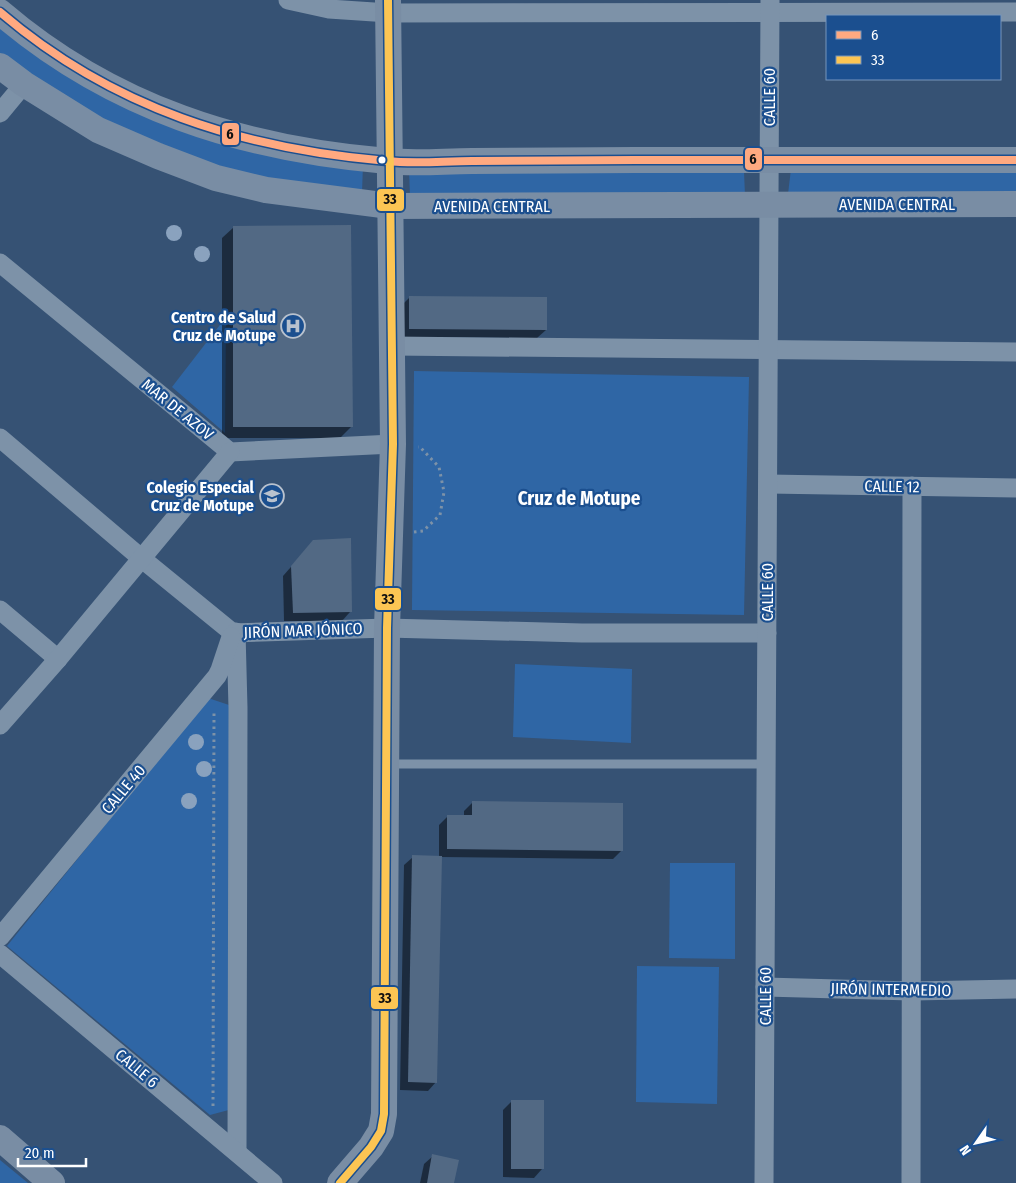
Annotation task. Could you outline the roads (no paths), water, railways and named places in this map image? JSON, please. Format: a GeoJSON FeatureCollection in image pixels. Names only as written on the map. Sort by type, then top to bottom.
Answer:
{"type":"FeatureCollection","features":[{"type":"Feature","properties":{"kind":"main road"},"geometry":{"type":"LineString","coordinates":[[340,1183],[371,1147],[381,1131],[384,1114],[387,628],[393,444],[388,6]]}},
{"type":"Feature","properties":{"kind":"main road"},"geometry":{"type":"LineString","coordinates":[[0,12],[19,29],[83,73],[142,104],[186,120],[251,139],[306,152],[390,162],[769,159],[1016,160]]}},
{"type":"Feature","properties":{"kind":"main road","name":"AVENIDA CENTRAL"},"geometry":{"type":"LineString","coordinates":[[0,66],[24,84],[98,130],[216,178],[266,190],[390,206],[1016,204]]}},
{"type":"Feature","properties":{"kind":"main road"},"geometry":{"type":"LineString","coordinates":[[0,1138],[52,1183]]}},
{"type":"Feature","properties":{"kind":"street"},"geometry":{"type":"LineString","coordinates":[[288,0],[329,10],[388,6],[915,6],[1016,12]]}},
{"type":"Feature","properties":{"kind":"street","name":"CALLE 60"},"geometry":{"type":"LineString","coordinates":[[764,1183],[770,7]]}},
{"type":"Feature","properties":{"kind":"street"},"geometry":{"type":"LineString","coordinates":[[0,113],[24,84]]}},
{"type":"Feature","properties":{"kind":"street","name":"MAR DE AZOV"},"geometry":{"type":"LineString","coordinates":[[0,263],[230,452],[393,444]]}},
{"type":"Feature","properties":{"kind":"street"},"geometry":{"type":"LineString","coordinates":[[392,346],[1016,352]]}},
{"type":"Feature","properties":{"kind":"street","name":"JIRÓN MAR JÓNICO"},"geometry":{"type":"LineString","coordinates":[[0,438],[141,558],[234,632],[387,628],[582,633],[768,633]]}},
{"type":"Feature","properties":{"kind":"street"},"geometry":{"type":"LineString","coordinates":[[0,725],[58,659],[230,452]]}},
{"type":"Feature","properties":{"kind":"street","name":"CALLE 12"},"geometry":{"type":"LineString","coordinates":[[768,484],[1016,488]]}},
{"type":"Feature","properties":{"kind":"street"},"geometry":{"type":"LineString","coordinates":[[911,1183],[912,486]]}},
{"type":"Feature","properties":{"kind":"street"},"geometry":{"type":"LineString","coordinates":[[0,610],[58,659]]}},
{"type":"Feature","properties":{"kind":"street"},"geometry":{"type":"LineString","coordinates":[[234,632],[238,708],[237,1152]]}},
{"type":"Feature","properties":{"kind":"street","name":"CALLE 40"},"geometry":{"type":"LineString","coordinates":[[0,938],[217,676],[234,632]]}},
{"type":"Feature","properties":{"kind":"street","name":"CALLE 6"},"geometry":{"type":"LineString","coordinates":[[0,954],[273,1183]]}},
{"type":"Feature","properties":{"kind":"street","name":"JIRÓN INTERMEDIO"},"geometry":{"type":"LineString","coordinates":[[765,987],[912,991],[1016,989]]}},
{"type":"Feature","properties":{"kind":"lane"},"geometry":{"type":"LineString","coordinates":[[386,764],[766,764]]}},
{"type":"Feature","properties":{"kind":"place","name":"Centro de Salud Cruz de Motupe"},"geometry":{"type":"Point","coordinates":[293,326]}},
{"type":"Feature","properties":{"kind":"place","name":"Colegio Especial Cruz de Motupe"},"geometry":{"type":"Point","coordinates":[272,496]}},
{"type":"Feature","properties":{"kind":"district","name":"Cruz de Motupe"},"geometry":{"type":"Point","coordinates":[579,498]}}]}
